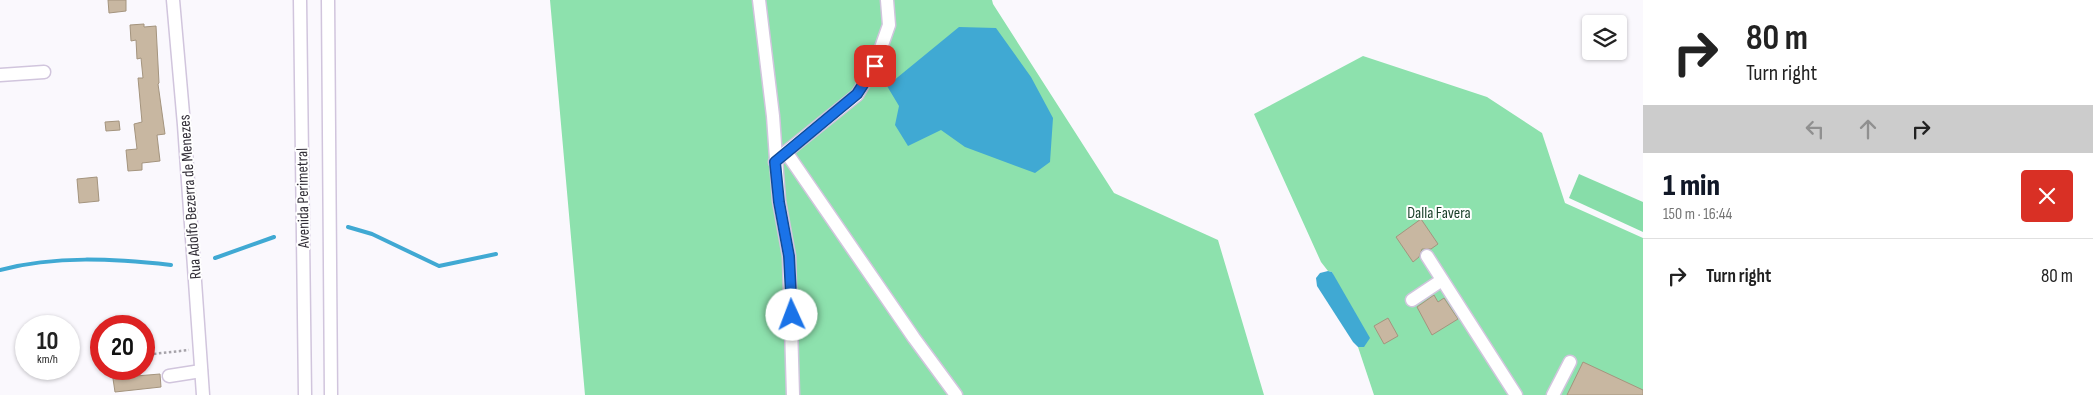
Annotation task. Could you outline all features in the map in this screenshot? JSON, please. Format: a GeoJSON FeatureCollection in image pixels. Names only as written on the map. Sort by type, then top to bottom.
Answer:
{"type":"FeatureCollection","features":[{"type":"Feature","properties":{"kind":"street","name":"Rua Adolfo Bezerra de Menezes"},"geometry":{"type":"LineString","coordinates":[[173,0],[184,125],[203,395]]}},
{"type":"Feature","properties":{"kind":"street","name":"Avenida Perimetral"},"geometry":{"type":"LineString","coordinates":[[300,0],[305,395]]}},
{"type":"Feature","properties":{"kind":"street","name":"Avenida Perimetral"},"geometry":{"type":"LineString","coordinates":[[328,0],[331,395]]}},
{"type":"Feature","properties":{"kind":"street"},"geometry":{"type":"LineString","coordinates":[[759,0],[773,116],[779,202],[789,256],[793,395]]}},
{"type":"Feature","properties":{"kind":"street"},"geometry":{"type":"LineString","coordinates":[[775,162],[857,94],[875,66],[889,25],[887,0]]}},
{"type":"Feature","properties":{"kind":"street"},"geometry":{"type":"LineString","coordinates":[[0,75],[44,72]]}},
{"type":"Feature","properties":{"kind":"street"},"geometry":{"type":"LineString","coordinates":[[786,152],[914,338],[956,395]]}},
{"type":"Feature","properties":{"kind":"street"},"geometry":{"type":"LineString","coordinates":[[1427,256],[1516,395]]}},
{"type":"Feature","properties":{"kind":"street"},"geometry":{"type":"LineString","coordinates":[[1412,300],[1442,280]]}},
{"type":"Feature","properties":{"kind":"street"},"geometry":{"type":"LineString","coordinates":[[1553,395],[1570,362]]}},
{"type":"Feature","properties":{"kind":"street"},"geometry":{"type":"LineString","coordinates":[[169,376],[201,371]]}},
{"type":"Feature","properties":{"kind":"path"},"geometry":{"type":"LineString","coordinates":[[155,354],[199,349]]}},
{"type":"Feature","properties":{"kind":"green space"},"geometry":{"type":"Polygon","coordinates":[[[550,0],[992,0],[1114,193],[1218,240],[1264,395],[585,395],[550,0]]]}},
{"type":"Feature","properties":{"kind":"green space","name":"Dalla Favera"},"geometry":{"type":"Polygon","coordinates":[[[1363,56],[1487,97],[1542,133],[1565,203],[1643,238],[1643,395],[1374,395],[1358,347],[1364,346],[1332,272],[1328,271],[1321,262],[1254,114],[1363,56]]]}},
{"type":"Feature","properties":{"kind":"green space"},"geometry":{"type":"Polygon","coordinates":[[[1579,174],[1643,202],[1643,232],[1569,198],[1579,174]]]}},
{"type":"Feature","properties":{"kind":"water"},"geometry":{"type":"Polygon","coordinates":[[[959,27],[996,28],[1031,77],[1053,118],[1050,162],[1035,173],[965,147],[941,130],[908,146],[895,125],[899,106],[887,86],[959,27]]]}},
{"type":"Feature","properties":{"kind":"water"},"geometry":{"type":"Polygon","coordinates":[[[1332,272],[1370,338],[1364,347],[1358,347],[1353,342],[1317,286],[1316,278],[1320,273],[1332,272]]]}},
{"type":"Feature","properties":{"kind":"building"},"geometry":{"type":"Polygon","coordinates":[[[108,0],[126,0],[126,11],[109,13],[108,0]]]}},
{"type":"Feature","properties":{"kind":"building"},"geometry":{"type":"Polygon","coordinates":[[[144,24],[144,27],[156,26],[158,84],[165,134],[157,135],[160,161],[142,163],[142,170],[128,171],[126,150],[137,149],[134,124],[142,122],[138,78],[143,78],[141,58],[137,59],[136,40],[131,41],[130,25],[144,24]]]}},
{"type":"Feature","properties":{"kind":"building"},"geometry":{"type":"Polygon","coordinates":[[[119,121],[120,130],[106,131],[105,122],[119,121]]]}},
{"type":"Feature","properties":{"kind":"building"},"geometry":{"type":"Polygon","coordinates":[[[97,177],[99,201],[79,203],[77,179],[97,177]]]}},
{"type":"Feature","properties":{"kind":"building"},"geometry":{"type":"Polygon","coordinates":[[[1421,219],[1438,244],[1431,249],[1422,249],[1419,257],[1413,262],[1396,237],[1421,219]]]}},
{"type":"Feature","properties":{"kind":"building"},"geometry":{"type":"Polygon","coordinates":[[[1434,295],[1438,302],[1444,298],[1458,319],[1432,335],[1417,307],[1434,295]]]}},
{"type":"Feature","properties":{"kind":"building"},"geometry":{"type":"Polygon","coordinates":[[[1388,318],[1398,336],[1384,344],[1374,326],[1388,318]]]}},
{"type":"Feature","properties":{"kind":"building"},"geometry":{"type":"Polygon","coordinates":[[[1583,362],[1643,390],[1643,395],[1567,395],[1583,362]]]}},
{"type":"Feature","properties":{"kind":"building"},"geometry":{"type":"Polygon","coordinates":[[[155,374],[160,374],[161,387],[115,392],[113,380],[155,380],[155,374]]]}},
{"type":"Feature","properties":{"kind":"waterway"},"geometry":{"type":"LineString","coordinates":[[348,227],[372,234],[439,266],[496,254]]}},
{"type":"Feature","properties":{"kind":"waterway"},"geometry":{"type":"LineString","coordinates":[[215,258],[274,237]]}},
{"type":"Feature","properties":{"kind":"waterway"},"geometry":{"type":"LineString","coordinates":[[0,270],[21,265],[64,260],[107,260],[171,265]]}},
{"type":"Feature","properties":{"kind":"route"},"geometry":{"type":"LineString","coordinates":[[792,315],[789,256],[779,202],[775,162],[857,94],[875,66]]}}]}
